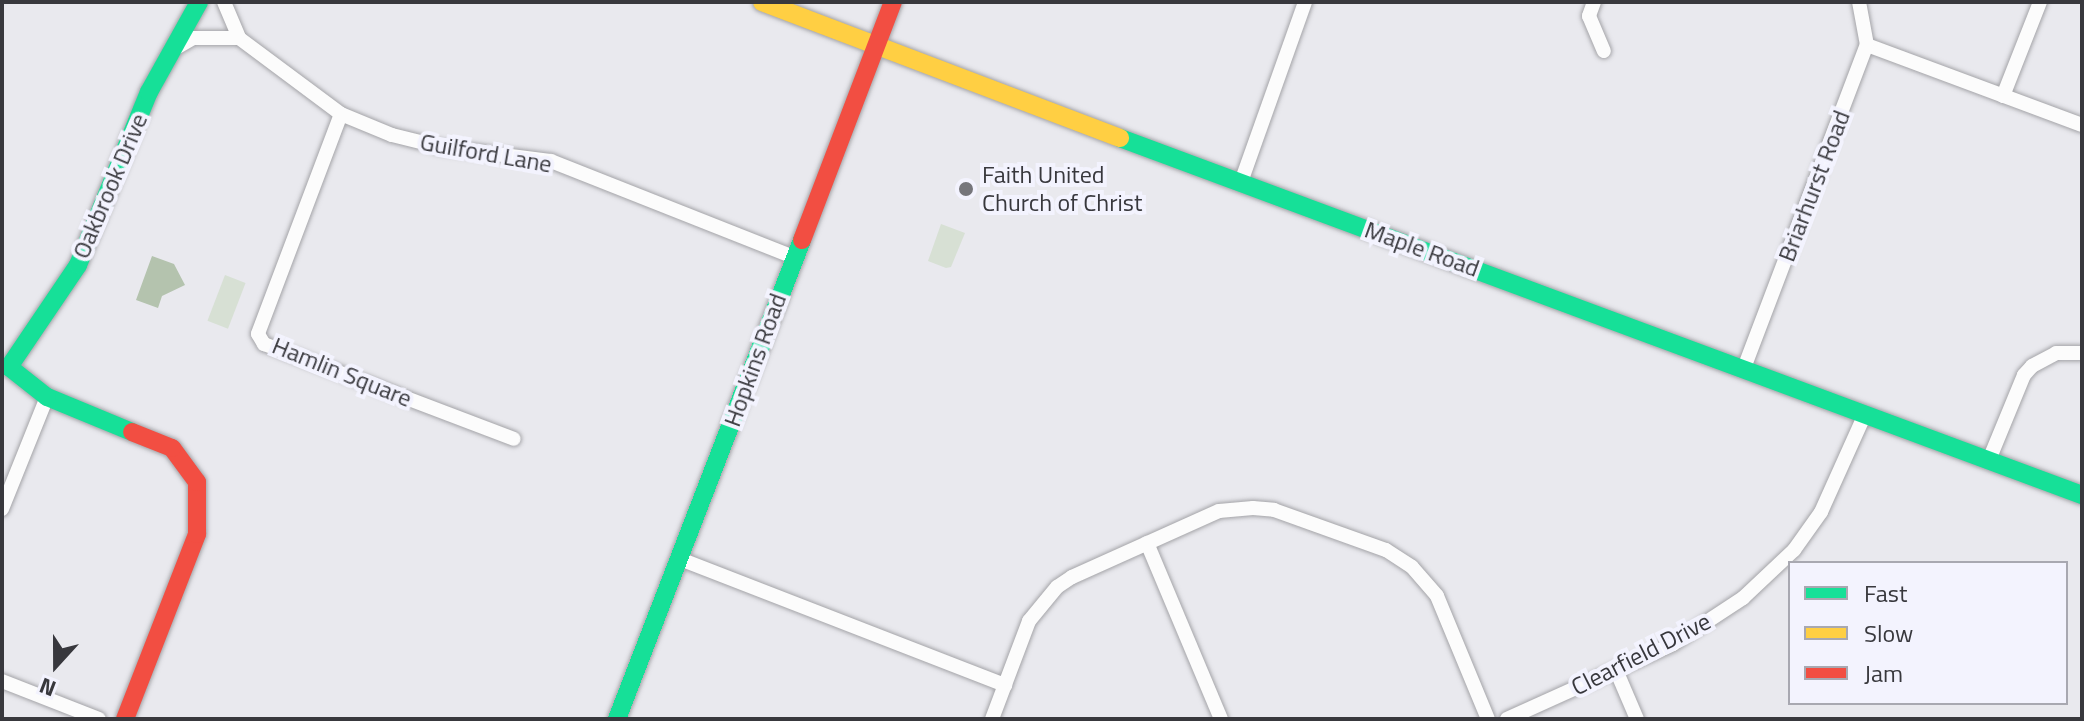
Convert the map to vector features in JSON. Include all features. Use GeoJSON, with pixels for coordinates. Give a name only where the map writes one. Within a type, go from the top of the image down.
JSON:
{"type":"FeatureCollection","features":[{"type":"Feature","properties":{"kind":"street","name":"Oakbrook Drive"},"geometry":{"type":"LineString","coordinates":[[125,719],[197,534],[197,482],[172,448],[47,397],[6,365],[78,265],[149,92],[199,2]]}},
{"type":"Feature","properties":{"kind":"street"},"geometry":{"type":"LineString","coordinates":[[176,48],[193,38],[239,38],[224,2]]}},
{"type":"Feature","properties":{"kind":"street","name":"Maple Road"},"geometry":{"type":"LineString","coordinates":[[762,2],[875,47],[2082,495]]}},
{"type":"Feature","properties":{"kind":"street","name":"Hopkins Road"},"geometry":{"type":"LineString","coordinates":[[617,719],[893,2]]}},
{"type":"Feature","properties":{"kind":"street"},"geometry":{"type":"LineString","coordinates":[[1241,182],[1305,2]]}},
{"type":"Feature","properties":{"kind":"street"},"geometry":{"type":"LineString","coordinates":[[1594,2],[1589,16],[1604,51]]}},
{"type":"Feature","properties":{"kind":"street"},"geometry":{"type":"LineString","coordinates":[[1859,2],[1867,45],[2082,125]]}},
{"type":"Feature","properties":{"kind":"street"},"geometry":{"type":"LineString","coordinates":[[2003,96],[2040,2]]}},
{"type":"Feature","properties":{"kind":"street","name":"Guilford Lane"},"geometry":{"type":"LineString","coordinates":[[239,38],[341,114],[392,135],[441,147],[551,161],[793,257]]}},
{"type":"Feature","properties":{"kind":"street","name":"Briarhurst Road"},"geometry":{"type":"LineString","coordinates":[[1744,368],[1867,45]]}},
{"type":"Feature","properties":{"kind":"street","name":"Hamlin Square"},"geometry":{"type":"LineString","coordinates":[[341,114],[258,334],[264,344],[514,439]]}},
{"type":"Feature","properties":{"kind":"street"},"geometry":{"type":"LineString","coordinates":[[1989,460],[2024,375],[2032,366],[2056,353],[2082,353]]}},
{"type":"Feature","properties":{"kind":"street"},"geometry":{"type":"LineString","coordinates":[[2,509],[7,482],[47,397]]}},
{"type":"Feature","properties":{"kind":"street","name":"Clearfield Drive"},"geometry":{"type":"LineString","coordinates":[[1507,719],[1616,670],[1709,623],[1774,571],[1821,512],[1865,414]]}},
{"type":"Feature","properties":{"kind":"street"},"geometry":{"type":"LineString","coordinates":[[992,719],[1029,621],[1044,600],[1072,577],[1219,511],[1253,508],[1274,510],[1386,550],[1412,567],[1437,596],[1488,719]]}},
{"type":"Feature","properties":{"kind":"street"},"geometry":{"type":"LineString","coordinates":[[1147,543],[1221,719]]}},
{"type":"Feature","properties":{"kind":"street"},"geometry":{"type":"LineString","coordinates":[[680,559],[1005,685]]}},
{"type":"Feature","properties":{"kind":"street"},"geometry":{"type":"LineString","coordinates":[[1616,670],[1637,719]]}},
{"type":"Feature","properties":{"kind":"street"},"geometry":{"type":"LineString","coordinates":[[2,681],[99,719]]}},
{"type":"Feature","properties":{"kind":"shaded area"},"geometry":{"type":"Polygon","coordinates":[[[941,224],[965,233],[951,267],[946,268],[928,261],[941,224]]]}},
{"type":"Feature","properties":{"kind":"shaded area"},"geometry":{"type":"Polygon","coordinates":[[[152,256],[174,264],[185,285],[162,296],[158,308],[136,300],[152,256]]]}},
{"type":"Feature","properties":{"kind":"shaded area"},"geometry":{"type":"Polygon","coordinates":[[[225,275],[246,283],[228,329],[207,321],[225,275]]]}},
{"type":"Feature","properties":{"kind":"traffic: fast"},"geometry":{"type":"LineString","coordinates":[[132,432],[47,397],[9,367],[78,265],[149,92],[199,2]]}},
{"type":"Feature","properties":{"kind":"traffic: fast"},"geometry":{"type":"LineString","coordinates":[[1120,138],[2082,495]]}},
{"type":"Feature","properties":{"kind":"traffic: fast"},"geometry":{"type":"LineString","coordinates":[[617,719],[802,240]]}},
{"type":"Feature","properties":{"kind":"traffic: slow"},"geometry":{"type":"LineString","coordinates":[[762,2],[1120,138]]}},
{"type":"Feature","properties":{"kind":"traffic: jam"},"geometry":{"type":"LineString","coordinates":[[802,240],[893,2]]}},
{"type":"Feature","properties":{"kind":"traffic: jam"},"geometry":{"type":"LineString","coordinates":[[125,719],[197,534],[197,482],[172,448],[132,432]]}},
{"type":"Feature","properties":{"kind":"place","name":"Faith United Church of Christ"},"geometry":{"type":"Point","coordinates":[966,189]}}]}
